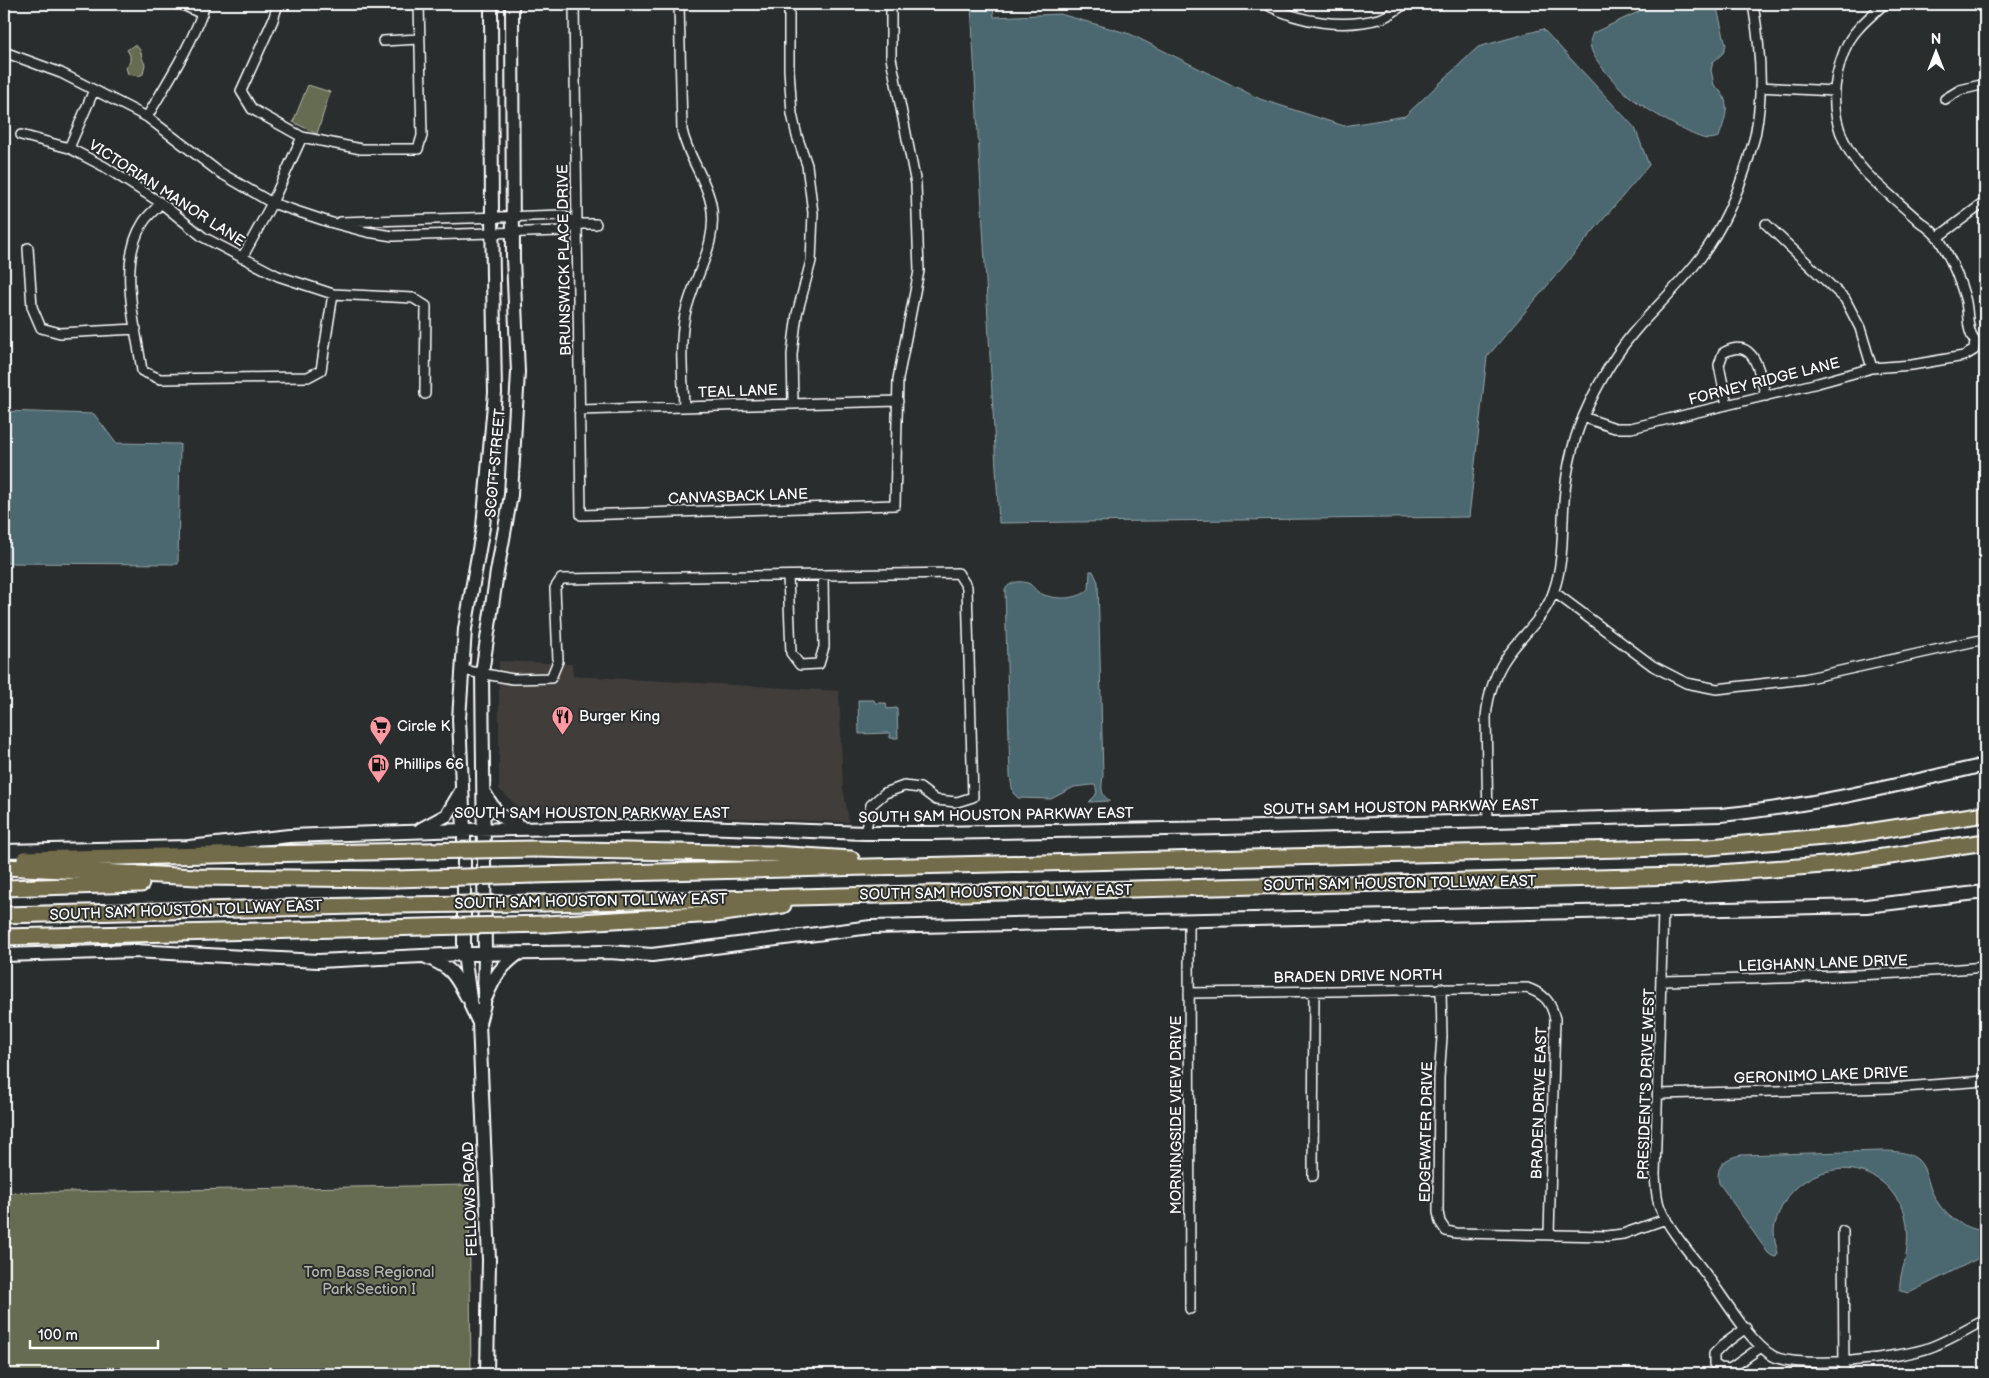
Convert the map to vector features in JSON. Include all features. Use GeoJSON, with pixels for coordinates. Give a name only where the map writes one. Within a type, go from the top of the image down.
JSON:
{"type":"FeatureCollection","features":[{"type":"Feature","properties":{"kind":"highway","name":"SOUTH SAM HOUSTON TOLLWAY EAST"},"geometry":{"type":"LineString","coordinates":[[4,888],[1709,847],[1848,835],[1985,814]]}},
{"type":"Feature","properties":{"kind":"highway","name":"SOUTH SAM HOUSTON TOLLWAY EAST"},"geometry":{"type":"LineString","coordinates":[[4,915],[1681,876],[1836,864],[1985,842]]}},
{"type":"Feature","properties":{"kind":"highway"},"geometry":{"type":"LineString","coordinates":[[4,860],[536,849],[773,854],[960,866]]}},
{"type":"Feature","properties":{"kind":"highway"},"geometry":{"type":"LineString","coordinates":[[4,867],[170,876],[395,879]]}},
{"type":"Feature","properties":{"kind":"highway"},"geometry":{"type":"LineString","coordinates":[[4,937],[546,924],[716,914],[860,895]]}},
{"type":"Feature","properties":{"kind":"highway"},"geometry":{"type":"LineString","coordinates":[[4,930],[154,924],[189,910]]}},
{"type":"Feature","properties":{"kind":"main road","name":"SCOTT STREET"},"geometry":{"type":"LineString","coordinates":[[464,954],[464,830],[459,719],[465,629],[483,527],[495,393],[491,4]]}},
{"type":"Feature","properties":{"kind":"main road","name":"SCOTT STREET"},"geometry":{"type":"LineString","coordinates":[[485,954],[482,673],[511,495],[518,372],[513,232],[512,4]]}},
{"type":"Feature","properties":{"kind":"main road"},"geometry":{"type":"LineString","coordinates":[[483,527],[504,530]]}},
{"type":"Feature","properties":{"kind":"main road","name":"SOUTH SAM HOUSTON PARKWAY EAST"},"geometry":{"type":"LineString","coordinates":[[4,851],[189,847],[288,836],[524,828],[674,826],[865,833],[1214,828],[1721,815],[1771,810],[1869,792],[1985,765]]}},
{"type":"Feature","properties":{"kind":"main road"},"geometry":{"type":"LineString","coordinates":[[417,831],[447,814],[462,791]]}},
{"type":"Feature","properties":{"kind":"main road"},"geometry":{"type":"LineString","coordinates":[[483,791],[490,804],[504,819],[524,828]]}},
{"type":"Feature","properties":{"kind":"main road"},"geometry":{"type":"LineString","coordinates":[[4,955],[134,952],[318,962],[464,954],[609,952],[652,954],[872,927],[1663,912],[1866,906],[1985,892]]}},
{"type":"Feature","properties":{"kind":"main road"},"geometry":{"type":"LineString","coordinates":[[424,956],[445,965],[455,975],[477,1005],[504,964],[519,953]]}},
{"type":"Feature","properties":{"kind":"main road","name":"FELLOWS ROAD"},"geometry":{"type":"LineString","coordinates":[[464,954],[480,1023],[489,1260],[487,1374]]}},
{"type":"Feature","properties":{"kind":"main road","name":"FELLOWS ROAD"},"geometry":{"type":"LineString","coordinates":[[477,1005],[485,954]]}},
{"type":"Feature","properties":{"kind":"street"},"geometry":{"type":"LineString","coordinates":[[181,4],[202,14]]}},
{"type":"Feature","properties":{"kind":"street"},"geometry":{"type":"LineString","coordinates":[[147,117],[177,64],[202,14],[205,4]]}},
{"type":"Feature","properties":{"kind":"street"},"geometry":{"type":"LineString","coordinates":[[278,4],[273,20],[241,91],[252,109],[302,137],[361,149],[418,150],[422,136],[419,4]]}},
{"type":"Feature","properties":{"kind":"street","name":"BRUNSWICK PLACE DRIVE"},"geometry":{"type":"LineString","coordinates":[[574,4],[581,515]]}},
{"type":"Feature","properties":{"kind":"street"},"geometry":{"type":"LineString","coordinates":[[678,4],[682,130],[685,143],[705,186],[711,204],[712,224],[708,251],[689,300],[685,316],[683,355],[684,406]]}},
{"type":"Feature","properties":{"kind":"street"},"geometry":{"type":"LineString","coordinates":[[789,4],[789,70],[792,114],[807,165],[813,213],[811,261],[797,314],[792,355],[793,403]]}},
{"type":"Feature","properties":{"kind":"street"},"geometry":{"type":"LineString","coordinates":[[891,4],[891,58],[916,184],[919,271],[898,379],[898,402]]}},
{"type":"Feature","properties":{"kind":"street"},"geometry":{"type":"LineString","coordinates":[[1266,4],[1277,10],[1308,20],[1346,24],[1384,18],[1405,4]]}},
{"type":"Feature","properties":{"kind":"street"},"geometry":{"type":"LineString","coordinates":[[1488,821],[1487,702],[1500,668],[1538,619],[1554,592],[1562,556],[1565,491],[1574,442],[1583,417],[1593,394],[1616,355],[1639,326],[1701,257],[1722,225],[1739,189],[1756,130],[1760,87],[1759,40],[1753,4]]}},
{"type":"Feature","properties":{"kind":"street"},"geometry":{"type":"LineString","coordinates":[[1884,4],[1862,24],[1845,48],[1834,91],[1836,121],[1848,151],[1868,175],[1938,237],[1985,202]]}},
{"type":"Feature","properties":{"kind":"street"},"geometry":{"type":"LineString","coordinates":[[383,41],[419,39]]}},
{"type":"Feature","properties":{"kind":"street"},"geometry":{"type":"LineString","coordinates":[[4,52],[61,73],[147,117],[219,172],[272,203],[328,222],[367,232],[393,236],[562,231],[578,224],[596,224]]}},
{"type":"Feature","properties":{"kind":"street"},"geometry":{"type":"LineString","coordinates":[[1945,99],[1960,90],[1985,84]]}},
{"type":"Feature","properties":{"kind":"street"},"geometry":{"type":"LineString","coordinates":[[1760,87],[1834,91]]}},
{"type":"Feature","properties":{"kind":"street"},"geometry":{"type":"LineString","coordinates":[[69,148],[94,90]]}},
{"type":"Feature","properties":{"kind":"street","name":"VICTORIAN MANOR LANE"},"geometry":{"type":"LineString","coordinates":[[21,135],[69,148],[105,167],[161,203],[204,237],[278,276],[333,294],[413,298],[426,306],[425,394]]}},
{"type":"Feature","properties":{"kind":"street"},"geometry":{"type":"LineString","coordinates":[[242,258],[272,203],[302,137]]}},
{"type":"Feature","properties":{"kind":"street"},"geometry":{"type":"LineString","coordinates":[[161,203],[143,224],[130,255],[130,289],[142,371],[160,379],[308,377],[321,370],[333,294]]}},
{"type":"Feature","properties":{"kind":"street"},"geometry":{"type":"LineString","coordinates":[[328,222],[562,215],[578,224]]}},
{"type":"Feature","properties":{"kind":"street"},"geometry":{"type":"LineString","coordinates":[[1766,224],[1845,299],[1860,328],[1872,368]]}},
{"type":"Feature","properties":{"kind":"street","name":"FORNEY RIDGE LANE"},"geometry":{"type":"LineString","coordinates":[[1583,417],[1615,428],[1632,428],[1872,368],[1912,365],[1971,353],[1975,342],[1971,337],[1965,296],[1954,267],[1938,237]]}},
{"type":"Feature","properties":{"kind":"street"},"geometry":{"type":"LineString","coordinates":[[28,248],[32,307],[41,328],[60,333],[136,329]]}},
{"type":"Feature","properties":{"kind":"street"},"geometry":{"type":"LineString","coordinates":[[1727,405],[1719,365],[1723,353],[1729,350],[1744,350],[1755,358],[1766,396]]}},
{"type":"Feature","properties":{"kind":"street","name":"TEAL LANE"},"geometry":{"type":"LineString","coordinates":[[579,410],[793,403],[898,402]]}},
{"type":"Feature","properties":{"kind":"street","name":"CANVASBACK LANE"},"geometry":{"type":"LineString","coordinates":[[581,515],[895,505],[898,402]]}},
{"type":"Feature","properties":{"kind":"street"},"geometry":{"type":"LineString","coordinates":[[462,670],[513,679],[551,678],[558,661],[555,588],[562,579],[958,573],[968,587],[973,797],[957,802],[936,800],[920,788],[904,786],[885,792],[871,804],[865,833]]}},
{"type":"Feature","properties":{"kind":"street"},"geometry":{"type":"LineString","coordinates":[[788,576],[791,653],[800,665],[819,664],[824,647],[823,575]]}},
{"type":"Feature","properties":{"kind":"street"},"geometry":{"type":"LineString","coordinates":[[1554,592],[1661,671],[1686,683],[1717,689],[1804,679],[1985,639]]}},
{"type":"Feature","properties":{"kind":"street","name":"PRESIDENT'S DRIVE WEST"},"geometry":{"type":"LineString","coordinates":[[1663,912],[1657,1197],[1666,1219],[1746,1328],[1761,1347],[1774,1357],[1789,1360],[1844,1362],[1885,1358],[1930,1348],[1985,1320]]}},
{"type":"Feature","properties":{"kind":"street","name":"MORNINGSIDE VIEW DRIVE"},"geometry":{"type":"LineString","coordinates":[[1189,921],[1190,1309]]}},
{"type":"Feature","properties":{"kind":"street","name":"LEIGHANN LANE DRIVE"},"geometry":{"type":"LineString","coordinates":[[1662,981],[1811,978],[1985,967]]}},
{"type":"Feature","properties":{"kind":"street","name":"EDGEWATER DRIVE"},"geometry":{"type":"LineString","coordinates":[[1441,988],[1442,1037],[1439,1078],[1438,1212],[1440,1222],[1446,1231],[1456,1233],[1607,1236],[1623,1234],[1666,1219]]}},
{"type":"Feature","properties":{"kind":"street","name":"BRADEN DRIVE NORTH"},"geometry":{"type":"LineString","coordinates":[[1189,993],[1527,988]]}},
{"type":"Feature","properties":{"kind":"street","name":"BRADEN DRIVE EAST"},"geometry":{"type":"LineString","coordinates":[[1527,988],[1546,997],[1556,1018],[1549,1234]]}},
{"type":"Feature","properties":{"kind":"street"},"geometry":{"type":"LineString","coordinates":[[1313,1176],[1314,991]]}},
{"type":"Feature","properties":{"kind":"street","name":"GERONIMO LAKE DRIVE"},"geometry":{"type":"LineString","coordinates":[[1658,1094],[1985,1084]]}},
{"type":"Feature","properties":{"kind":"street"},"geometry":{"type":"LineString","coordinates":[[1843,1231],[1844,1374]]}},
{"type":"Feature","properties":{"kind":"street"},"geometry":{"type":"LineString","coordinates":[[1746,1328],[1714,1354],[1714,1364],[1720,1368],[1730,1369],[1761,1347]]}},
{"type":"Feature","properties":{"kind":"shaded area"},"geometry":{"type":"Polygon","coordinates":[[[499,661],[572,664],[573,676],[839,691],[843,788],[849,822],[522,811],[499,789],[499,661]]]}},
{"type":"Feature","properties":{"kind":"green space"},"geometry":{"type":"Polygon","coordinates":[[[134,45],[140,50],[145,64],[143,74],[139,76],[128,74],[126,68],[130,62],[130,55],[127,50],[134,45]]]}},
{"type":"Feature","properties":{"kind":"green space"},"geometry":{"type":"Polygon","coordinates":[[[308,85],[330,92],[317,134],[293,122],[308,85]]]}},
{"type":"Feature","properties":{"kind":"green space","name":"Tom Bass Regional Park Section I"},"geometry":{"type":"Polygon","coordinates":[[[469,1185],[471,1374],[4,1374],[4,1193],[469,1185]]]}},
{"type":"Feature","properties":{"kind":"water"},"geometry":{"type":"Polygon","coordinates":[[[971,4],[993,4],[994,17],[1060,14],[1130,34],[1260,99],[1344,126],[1405,116],[1478,47],[1543,29],[1635,128],[1649,165],[1487,357],[1469,517],[999,523],[971,4]]]}},
{"type":"Feature","properties":{"kind":"water"},"geometry":{"type":"Polygon","coordinates":[[[1655,4],[1716,4],[1726,45],[1723,53],[1713,62],[1711,70],[1714,85],[1724,97],[1726,103],[1726,116],[1719,137],[1707,139],[1690,133],[1645,107],[1619,87],[1607,74],[1593,53],[1590,40],[1593,33],[1655,4]]]}},
{"type":"Feature","properties":{"kind":"water"},"geometry":{"type":"Polygon","coordinates":[[[4,411],[94,414],[116,443],[180,444],[178,564],[4,563],[4,411]]]}},
{"type":"Feature","properties":{"kind":"water"},"geometry":{"type":"Polygon","coordinates":[[[1090,571],[1093,571],[1098,582],[1102,790],[1104,796],[1110,801],[1089,802],[1097,792],[1095,785],[1074,787],[1051,799],[1018,798],[1013,793],[1010,776],[1005,589],[1013,583],[1024,582],[1047,596],[1073,597],[1085,593],[1089,589],[1090,571]]]}},
{"type":"Feature","properties":{"kind":"water"},"geometry":{"type":"Polygon","coordinates":[[[858,700],[874,700],[875,703],[886,703],[887,709],[897,708],[898,738],[890,738],[890,733],[859,734],[858,700]]]}},
{"type":"Feature","properties":{"kind":"water"},"geometry":{"type":"Polygon","coordinates":[[[1883,1151],[1905,1153],[1920,1162],[1934,1196],[1945,1211],[1951,1217],[1967,1226],[1985,1231],[1985,1255],[1909,1293],[1900,1291],[1900,1279],[1907,1248],[1907,1223],[1901,1205],[1881,1181],[1865,1173],[1848,1169],[1830,1171],[1814,1176],[1799,1186],[1786,1199],[1775,1224],[1774,1236],[1778,1253],[1776,1257],[1768,1253],[1719,1183],[1718,1172],[1722,1164],[1730,1158],[1741,1155],[1883,1151]]]}},
{"type":"Feature","properties":{"kind":"place","name":"Burger King"},"geometry":{"type":"Point","coordinates":[563,735]}},
{"type":"Feature","properties":{"kind":"place","name":"Circle K"},"geometry":{"type":"Point","coordinates":[381,745]}},
{"type":"Feature","properties":{"kind":"place","name":"Phillips 66"},"geometry":{"type":"Point","coordinates":[378,783]}}]}
